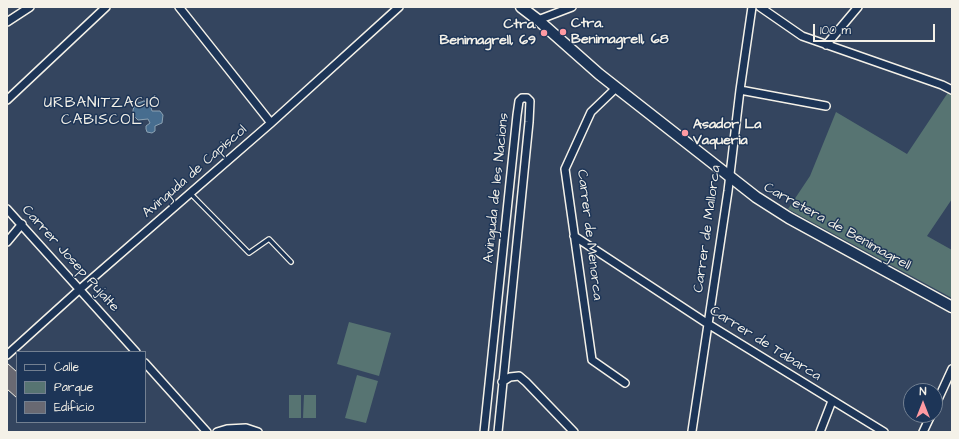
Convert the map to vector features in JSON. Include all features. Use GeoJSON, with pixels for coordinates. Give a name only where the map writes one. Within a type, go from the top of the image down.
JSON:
{"type":"FeatureCollection","features":[{"type":"Feature","properties":{"kind":"street"},"geometry":{"type":"LineString","coordinates":[[7,22],[30,7]]}},
{"type":"Feature","properties":{"kind":"street"},"geometry":{"type":"LineString","coordinates":[[7,100],[106,7]]}},
{"type":"Feature","properties":{"kind":"street"},"geometry":{"type":"LineString","coordinates":[[179,7],[271,123]]}},
{"type":"Feature","properties":{"kind":"street","name":"Avinguda de Capiscol"},"geometry":{"type":"LineString","coordinates":[[7,355],[80,289],[271,123],[399,7]]}},
{"type":"Feature","properties":{"kind":"street","name":"Carretera de Benimagrell"},"geometry":{"type":"LineString","coordinates":[[521,7],[616,88],[756,197],[789,218],[952,307]]}},
{"type":"Feature","properties":{"kind":"street"},"geometry":{"type":"LineString","coordinates":[[538,20],[572,7]]}},
{"type":"Feature","properties":{"kind":"street","name":"Carrer de Mallorca"},"geometry":{"type":"LineString","coordinates":[[692,431],[752,7]]}},
{"type":"Feature","properties":{"kind":"street"},"geometry":{"type":"LineString","coordinates":[[760,7],[802,36],[942,85],[952,90]]}},
{"type":"Feature","properties":{"kind":"street"},"geometry":{"type":"LineString","coordinates":[[826,45],[858,7]]}},
{"type":"Feature","properties":{"kind":"street","name":"Carrer de Menorca"},"geometry":{"type":"LineString","coordinates":[[616,88],[591,112],[565,169],[592,360],[625,383]]}},
{"type":"Feature","properties":{"kind":"street"},"geometry":{"type":"LineString","coordinates":[[740,90],[826,106]]}},
{"type":"Feature","properties":{"kind":"street","name":"Avinguda de les Nacions"},"geometry":{"type":"LineString","coordinates":[[484,432],[517,115],[519,101],[522,98],[527,98],[530,101],[529,122],[498,432]]}},
{"type":"Feature","properties":{"kind":"street","name":"Carrer Josep Pujalte"},"geometry":{"type":"LineString","coordinates":[[7,209],[135,351]]}},
{"type":"Feature","properties":{"kind":"street"},"geometry":{"type":"LineString","coordinates":[[7,242],[22,224]]}},
{"type":"Feature","properties":{"kind":"street","name":"Carrer de Tabarca"},"geometry":{"type":"LineString","coordinates":[[574,236],[708,324],[884,432]]}},
{"type":"Feature","properties":{"kind":"street"},"geometry":{"type":"LineString","coordinates":[[146,364],[207,432]]}},
{"type":"Feature","properties":{"kind":"street"},"geometry":{"type":"LineString","coordinates":[[943,389],[952,369]]}},
{"type":"Feature","properties":{"kind":"street"},"geometry":{"type":"LineString","coordinates":[[502,382],[510,377],[519,376],[574,432]]}},
{"type":"Feature","properties":{"kind":"street"},"geometry":{"type":"LineString","coordinates":[[820,432],[832,401]]}},
{"type":"Feature","properties":{"kind":"street"},"geometry":{"type":"LineString","coordinates":[[217,432],[227,429],[246,428],[258,432]]}},
{"type":"Feature","properties":{"kind":"lane"},"geometry":{"type":"LineString","coordinates":[[190,193],[249,253],[269,239],[291,262]]}},
{"type":"Feature","properties":{"kind":"green space"},"geometry":{"type":"Polygon","coordinates":[[[949,91],[952,93],[952,199],[927,236],[952,250],[952,298],[788,209],[810,176],[836,112],[907,154],[949,91]]]}},
{"type":"Feature","properties":{"kind":"green space"},"geometry":{"type":"Polygon","coordinates":[[[349,322],[391,333],[379,376],[337,364],[349,322]]]}},
{"type":"Feature","properties":{"kind":"green space"},"geometry":{"type":"Polygon","coordinates":[[[357,375],[378,381],[366,423],[345,418],[357,375]]]}},
{"type":"Feature","properties":{"kind":"green space"},"geometry":{"type":"Polygon","coordinates":[[[289,395],[301,395],[301,418],[289,418],[289,395]]]}},
{"type":"Feature","properties":{"kind":"green space"},"geometry":{"type":"Polygon","coordinates":[[[304,395],[316,395],[316,418],[303,418],[304,395]]]}},
{"type":"Feature","properties":{"kind":"water"},"geometry":{"type":"Polygon","coordinates":[[[144,101],[150,104],[152,111],[160,111],[163,115],[162,123],[155,126],[155,131],[152,133],[147,132],[146,129],[146,126],[150,123],[148,119],[138,120],[133,113],[135,104],[144,101]]]}},
{"type":"Feature","properties":{"kind":"building"},"geometry":{"type":"Polygon","coordinates":[[[7,363],[16,371],[16,397],[7,389],[7,363]]]}},
{"type":"Feature","properties":{"kind":"place","name":"Ctra. Benimagrell, 68"},"geometry":{"type":"Point","coordinates":[563,32]}},
{"type":"Feature","properties":{"kind":"place","name":"Ctra. Benimagrell, 69"},"geometry":{"type":"Point","coordinates":[544,33]}},
{"type":"Feature","properties":{"kind":"place","name":"Asador La Vaqueria"},"geometry":{"type":"Point","coordinates":[685,133]}},
{"type":"Feature","properties":{"kind":"district","name":"URBANITZACIÓ CABISCOL"},"geometry":{"type":"Point","coordinates":[102,112]}}]}
